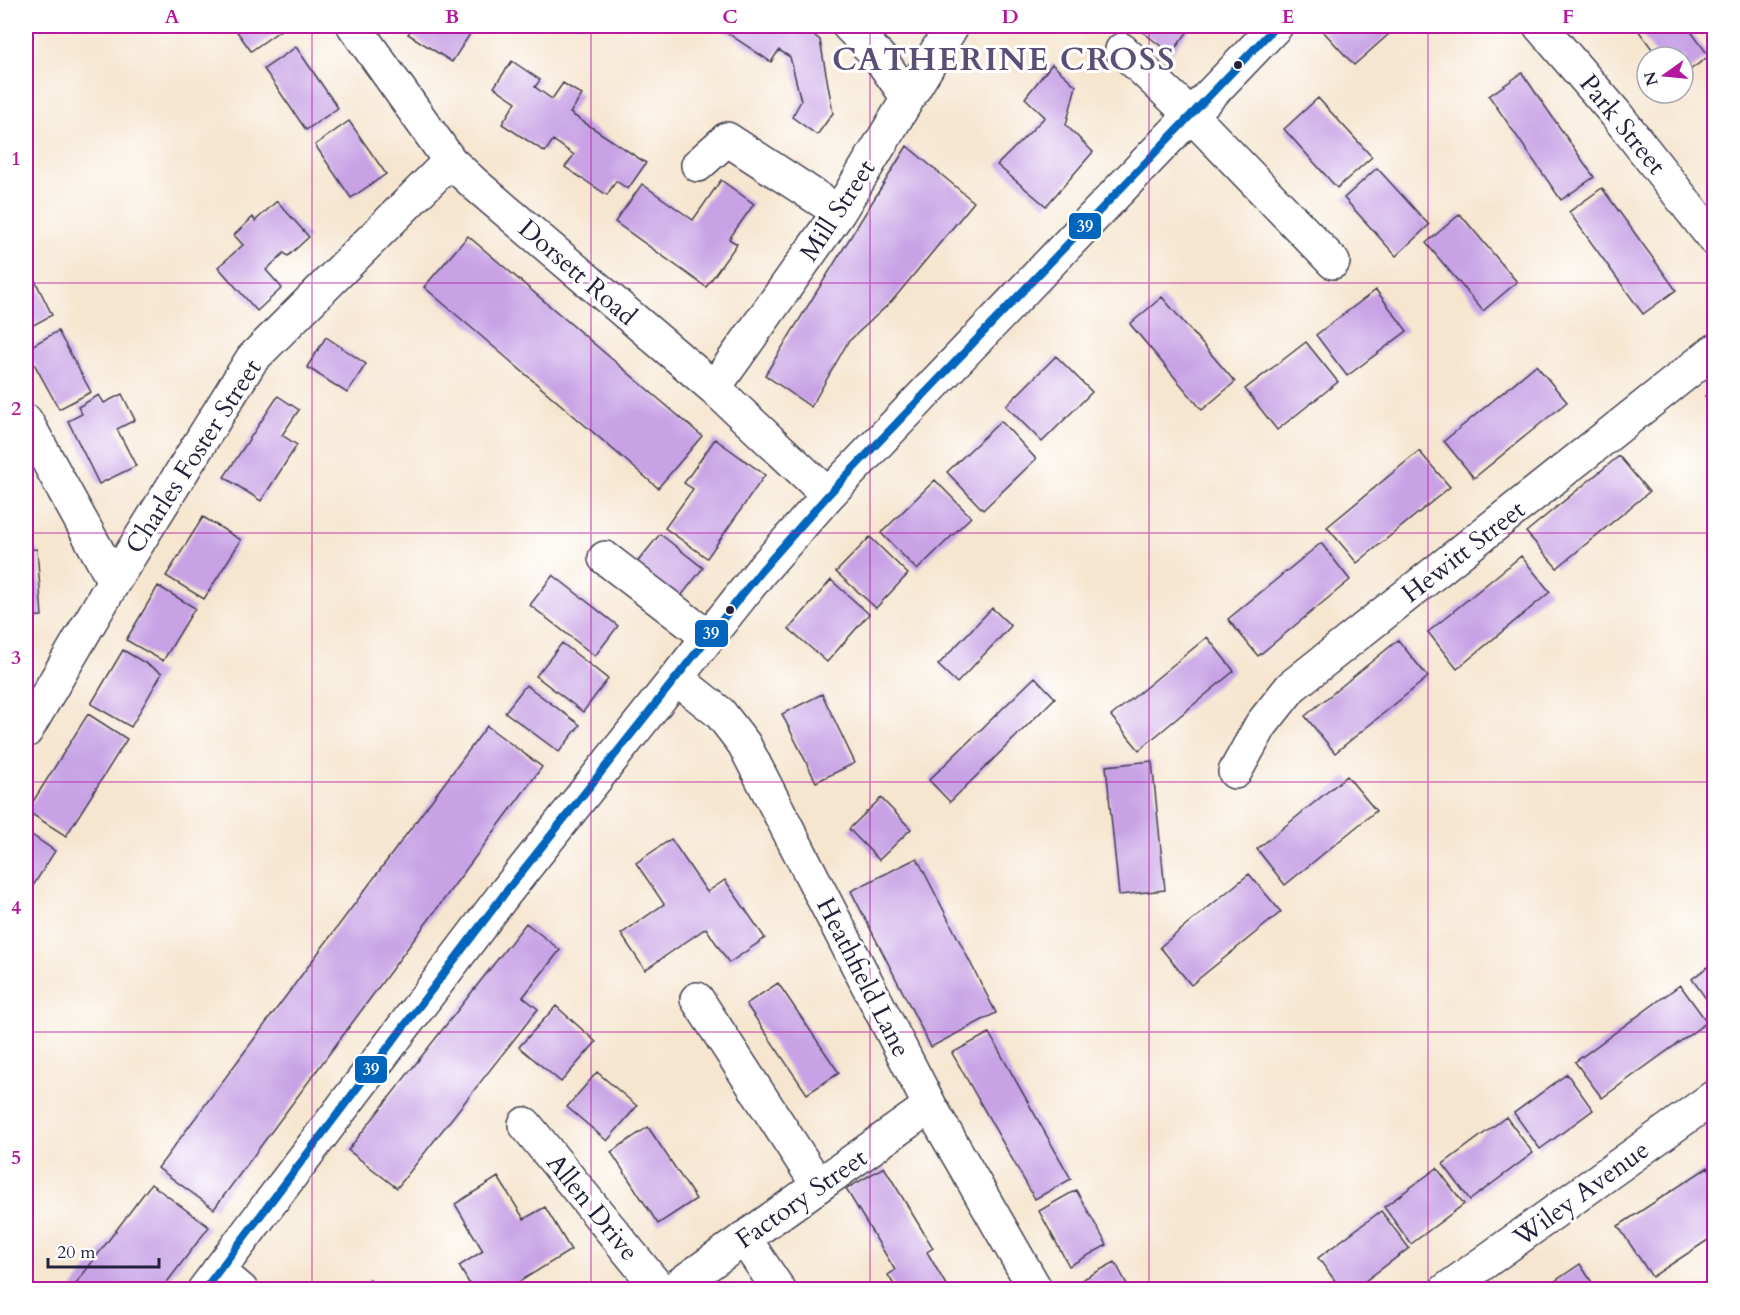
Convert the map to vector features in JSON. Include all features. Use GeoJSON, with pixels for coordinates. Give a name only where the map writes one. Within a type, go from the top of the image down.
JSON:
{"type":"FeatureCollection","features":[{"type":"Feature","properties":{"kind":"street","name":"Dorsett Road"},"geometry":{"type":"LineString","coordinates":[[354,26],[450,161],[714,388],[828,495]]}},
{"type":"Feature","properties":{"kind":"street"},"geometry":{"type":"LineString","coordinates":[[849,26],[879,57],[908,98]]}},
{"type":"Feature","properties":{"kind":"street","name":"Mill Street"},"geometry":{"type":"LineString","coordinates":[[714,388],[838,212],[952,26]]}},
{"type":"Feature","properties":{"kind":"street"},"geometry":{"type":"LineString","coordinates":[[221,1283],[506,893],[761,571],[828,495],[1276,26]]}},
{"type":"Feature","properties":{"kind":"street","name":"Park Street"},"geometry":{"type":"LineString","coordinates":[[1540,26],[1711,227]]}},
{"type":"Feature","properties":{"kind":"street"},"geometry":{"type":"LineString","coordinates":[[1122,50],[1191,115],[1333,262]]}},
{"type":"Feature","properties":{"kind":"street"},"geometry":{"type":"LineString","coordinates":[[698,165],[727,139],[838,212]]}},
{"type":"Feature","properties":{"kind":"street","name":"Charles Foster Street"},"geometry":{"type":"LineString","coordinates":[[26,731],[114,581],[252,359],[450,161]]}},
{"type":"Feature","properties":{"kind":"street","name":"Hewitt Street"},"geometry":{"type":"LineString","coordinates":[[1235,772],[1261,726],[1291,687],[1714,351]]}},
{"type":"Feature","properties":{"kind":"street"},"geometry":{"type":"LineString","coordinates":[[26,421],[114,581]]}},
{"type":"Feature","properties":{"kind":"street"},"geometry":{"type":"LineString","coordinates":[[605,558],[708,637]]}},
{"type":"Feature","properties":{"kind":"street","name":"Heathfield Lane"},"geometry":{"type":"LineString","coordinates":[[676,678],[720,713],[744,744],[930,1106],[1036,1290]]}},
{"type":"Feature","properties":{"kind":"street"},"geometry":{"type":"LineString","coordinates":[[697,999],[818,1185]]}},
{"type":"Feature","properties":{"kind":"street","name":"Wiley Avenue"},"geometry":{"type":"LineString","coordinates":[[1446,1290],[1713,1102]]}},
{"type":"Feature","properties":{"kind":"street","name":"Factory Street"},"geometry":{"type":"LineString","coordinates":[[672,1290],[930,1106]]}},
{"type":"Feature","properties":{"kind":"street","name":"Allen Drive"},"geometry":{"type":"LineString","coordinates":[[525,1124],[660,1290]]}},
{"type":"Feature","properties":{"kind":"street"},"geometry":{"type":"LineString","coordinates":[[744,1238],[779,1290]]}},
{"type":"Feature","properties":{"kind":"building"},"geometry":{"type":"Polygon","coordinates":[[[233,26],[280,26],[282,29],[251,51],[233,26]]]}},
{"type":"Feature","properties":{"kind":"building"},"geometry":{"type":"Polygon","coordinates":[[[414,26],[475,26],[452,62],[408,34],[414,26]]]}},
{"type":"Feature","properties":{"kind":"building"},"geometry":{"type":"Polygon","coordinates":[[[717,26],[802,26],[820,40],[833,113],[817,135],[792,117],[801,101],[790,57],[779,50],[771,62],[717,26]]]}},
{"type":"Feature","properties":{"kind":"building"},"geometry":{"type":"Polygon","coordinates":[[[1135,26],[1192,26],[1171,54],[1135,26]]]}},
{"type":"Feature","properties":{"kind":"building"},"geometry":{"type":"Polygon","coordinates":[[[1327,26],[1398,26],[1354,65],[1322,30],[1327,26]]]}},
{"type":"Feature","properties":{"kind":"building"},"geometry":{"type":"Polygon","coordinates":[[[1635,26],[1687,26],[1709,56],[1695,66],[1695,45],[1649,45],[1635,26]]]}},
{"type":"Feature","properties":{"kind":"building"},"geometry":{"type":"Polygon","coordinates":[[[296,47],[338,108],[306,130],[264,69],[296,47]]]}},
{"type":"Feature","properties":{"kind":"building"},"geometry":{"type":"Polygon","coordinates":[[[512,61],[540,80],[535,87],[552,99],[563,83],[582,95],[570,113],[646,163],[628,189],[616,181],[607,195],[565,167],[574,155],[553,140],[545,152],[502,124],[516,102],[494,87],[512,61]]]}},
{"type":"Feature","properties":{"kind":"building"},"geometry":{"type":"Polygon","coordinates":[[[1052,64],[1076,86],[1066,125],[1093,152],[1046,206],[997,165],[1045,117],[1025,98],[1052,64]]]}},
{"type":"Feature","properties":{"kind":"building"},"geometry":{"type":"Polygon","coordinates":[[[1522,73],[1594,177],[1561,200],[1489,96],[1522,73]]]}},
{"type":"Feature","properties":{"kind":"building"},"geometry":{"type":"Polygon","coordinates":[[[1318,98],[1372,157],[1337,188],[1284,129],[1318,98]]]}},
{"type":"Feature","properties":{"kind":"building"},"geometry":{"type":"Polygon","coordinates":[[[349,121],[386,174],[351,198],[315,145],[349,121]]]}},
{"type":"Feature","properties":{"kind":"building"},"geometry":{"type":"Polygon","coordinates":[[[907,146],[974,202],[892,301],[848,342],[811,407],[765,375],[907,146]]]}},
{"type":"Feature","properties":{"kind":"building"},"geometry":{"type":"Polygon","coordinates":[[[1377,168],[1429,225],[1396,256],[1344,198],[1377,168]]]}},
{"type":"Feature","properties":{"kind":"building"},"geometry":{"type":"Polygon","coordinates":[[[721,180],[754,204],[729,239],[737,244],[706,287],[615,222],[642,184],[693,220],[721,180]]]}},
{"type":"Feature","properties":{"kind":"building"},"geometry":{"type":"Polygon","coordinates":[[[1602,188],[1676,290],[1643,314],[1569,212],[1602,188]]]}},
{"type":"Feature","properties":{"kind":"building"},"geometry":{"type":"Polygon","coordinates":[[[277,201],[309,237],[288,256],[284,253],[266,270],[282,288],[257,311],[218,267],[243,245],[234,235],[253,217],[255,221],[277,201]]]}},
{"type":"Feature","properties":{"kind":"building"},"geometry":{"type":"Polygon","coordinates":[[[1460,214],[1517,282],[1483,311],[1426,243],[1460,214]]]}},
{"type":"Feature","properties":{"kind":"building"},"geometry":{"type":"Polygon","coordinates":[[[468,236],[702,436],[658,488],[424,287],[468,236]]]}},
{"type":"Feature","properties":{"kind":"building"},"geometry":{"type":"Polygon","coordinates":[[[26,262],[52,315],[26,329],[26,262]]]}},
{"type":"Feature","properties":{"kind":"building"},"geometry":{"type":"Polygon","coordinates":[[[1376,290],[1407,331],[1347,376],[1316,335],[1376,290]]]}},
{"type":"Feature","properties":{"kind":"building"},"geometry":{"type":"Polygon","coordinates":[[[1162,297],[1235,382],[1202,410],[1130,324],[1162,297]]]}},
{"type":"Feature","properties":{"kind":"building"},"geometry":{"type":"Polygon","coordinates":[[[58,331],[91,392],[59,409],[26,349],[58,331]]]}},
{"type":"Feature","properties":{"kind":"building"},"geometry":{"type":"Polygon","coordinates":[[[326,337],[366,364],[347,393],[307,367],[326,337]]]}},
{"type":"Feature","properties":{"kind":"building"},"geometry":{"type":"Polygon","coordinates":[[[1306,342],[1338,382],[1277,430],[1245,389],[1306,342]]]}},
{"type":"Feature","properties":{"kind":"building"},"geometry":{"type":"Polygon","coordinates":[[[1056,356],[1092,392],[1042,442],[1006,406],[1056,356]]]}},
{"type":"Feature","properties":{"kind":"building"},"geometry":{"type":"Polygon","coordinates":[[[1536,365],[1567,402],[1474,478],[1444,441],[1536,365]]]}},
{"type":"Feature","properties":{"kind":"building"},"geometry":{"type":"Polygon","coordinates":[[[1714,389],[1714,410],[1705,396],[1714,389]]]}},
{"type":"Feature","properties":{"kind":"building"},"geometry":{"type":"Polygon","coordinates":[[[122,394],[135,420],[117,429],[136,466],[99,484],[68,421],[82,414],[78,407],[99,395],[104,403],[122,394]]]}},
{"type":"Feature","properties":{"kind":"building"},"geometry":{"type":"Polygon","coordinates":[[[278,396],[299,410],[282,435],[297,445],[261,501],[224,477],[278,396]]]}},
{"type":"Feature","properties":{"kind":"building"},"geometry":{"type":"Polygon","coordinates":[[[1001,421],[1036,459],[983,510],[947,472],[1001,421]]]}},
{"type":"Feature","properties":{"kind":"building"},"geometry":{"type":"Polygon","coordinates":[[[715,439],[765,475],[707,558],[665,528],[693,489],[684,483],[715,439]]]}},
{"type":"Feature","properties":{"kind":"building"},"geometry":{"type":"Polygon","coordinates":[[[1419,451],[1450,487],[1357,563],[1327,527],[1419,451]]]}},
{"type":"Feature","properties":{"kind":"building"},"geometry":{"type":"Polygon","coordinates":[[[1619,456],[1649,492],[1557,568],[1526,532],[1619,456]]]}},
{"type":"Feature","properties":{"kind":"building"},"geometry":{"type":"Polygon","coordinates":[[[935,480],[971,517],[917,570],[881,533],[935,480]]]}},
{"type":"Feature","properties":{"kind":"building"},"geometry":{"type":"Polygon","coordinates":[[[203,517],[241,540],[204,599],[166,576],[203,517]]]}},
{"type":"Feature","properties":{"kind":"building"},"geometry":{"type":"Polygon","coordinates":[[[660,534],[703,568],[678,600],[635,565],[660,534]]]}},
{"type":"Feature","properties":{"kind":"building"},"geometry":{"type":"Polygon","coordinates":[[[870,537],[908,574],[876,608],[836,572],[870,537]]]}},
{"type":"Feature","properties":{"kind":"building"},"geometry":{"type":"Polygon","coordinates":[[[1321,543],[1350,580],[1258,656],[1228,619],[1321,543]]]}},
{"type":"Feature","properties":{"kind":"building"},"geometry":{"type":"Polygon","coordinates":[[[37,549],[42,616],[26,617],[26,550],[37,549]]]}},
{"type":"Feature","properties":{"kind":"building"},"geometry":{"type":"Polygon","coordinates":[[[1521,556],[1550,592],[1457,669],[1428,632],[1521,556]]]}},
{"type":"Feature","properties":{"kind":"building"},"geometry":{"type":"Polygon","coordinates":[[[553,575],[618,626],[595,656],[530,605],[553,575]]]}},
{"type":"Feature","properties":{"kind":"building"},"geometry":{"type":"Polygon","coordinates":[[[831,580],[869,614],[827,662],[789,629],[831,580]]]}},
{"type":"Feature","properties":{"kind":"building"},"geometry":{"type":"Polygon","coordinates":[[[158,586],[195,608],[163,661],[126,640],[158,586]]]}},
{"type":"Feature","properties":{"kind":"building"},"geometry":{"type":"Polygon","coordinates":[[[992,608],[1011,626],[957,683],[938,665],[992,608]]]}},
{"type":"Feature","properties":{"kind":"building"},"geometry":{"type":"Polygon","coordinates":[[[1207,637],[1234,671],[1139,750],[1111,716],[1207,637]]]}},
{"type":"Feature","properties":{"kind":"building"},"geometry":{"type":"Polygon","coordinates":[[[1398,640],[1428,677],[1335,753],[1305,716],[1398,640]]]}},
{"type":"Feature","properties":{"kind":"building"},"geometry":{"type":"Polygon","coordinates":[[[562,643],[608,679],[583,712],[536,676],[562,643]]]}},
{"type":"Feature","properties":{"kind":"building"},"geometry":{"type":"Polygon","coordinates":[[[123,650],[162,673],[131,727],[91,704],[123,650]]]}},
{"type":"Feature","properties":{"kind":"building"},"geometry":{"type":"Polygon","coordinates":[[[1035,677],[1055,698],[950,802],[929,780],[1035,677]]]}},
{"type":"Feature","properties":{"kind":"building"},"geometry":{"type":"Polygon","coordinates":[[[526,685],[580,725],[559,752],[505,712],[526,685]]]}},
{"type":"Feature","properties":{"kind":"building"},"geometry":{"type":"Polygon","coordinates":[[[822,694],[855,763],[816,782],[782,714],[822,694]]]}},
{"type":"Feature","properties":{"kind":"building"},"geometry":{"type":"Polygon","coordinates":[[[88,714],[127,739],[66,836],[27,811],[88,714]]]}},
{"type":"Feature","properties":{"kind":"building"},"geometry":{"type":"Polygon","coordinates":[[[487,726],[542,767],[214,1209],[158,1168],[487,726]]]}},
{"type":"Feature","properties":{"kind":"building"},"geometry":{"type":"Polygon","coordinates":[[[1152,761],[1165,890],[1119,895],[1106,766],[1152,761]]]}},
{"type":"Feature","properties":{"kind":"building"},"geometry":{"type":"Polygon","coordinates":[[[1347,776],[1376,811],[1285,885],[1257,849],[1347,776]]]}},
{"type":"Feature","properties":{"kind":"building"},"geometry":{"type":"Polygon","coordinates":[[[881,798],[911,829],[879,860],[849,829],[881,798]]]}},
{"type":"Feature","properties":{"kind":"building"},"geometry":{"type":"Polygon","coordinates":[[[26,831],[55,851],[26,897],[26,831]]]}},
{"type":"Feature","properties":{"kind":"building"},"geometry":{"type":"Polygon","coordinates":[[[671,839],[707,892],[725,880],[765,938],[729,963],[706,928],[645,970],[621,934],[664,904],[636,863],[671,839]]]}},
{"type":"Feature","properties":{"kind":"building"},"geometry":{"type":"Polygon","coordinates":[[[917,858],[996,1013],[931,1047],[851,891],[917,858]]]}},
{"type":"Feature","properties":{"kind":"building"},"geometry":{"type":"Polygon","coordinates":[[[1249,874],[1281,912],[1191,985],[1160,947],[1249,874]]]}},
{"type":"Feature","properties":{"kind":"building"},"geometry":{"type":"Polygon","coordinates":[[[526,923],[560,950],[523,997],[538,1009],[397,1188],[348,1150],[526,923]]]}},
{"type":"Feature","properties":{"kind":"building"},"geometry":{"type":"Polygon","coordinates":[[[1714,962],[1714,1010],[1692,979],[1714,962]]]}},
{"type":"Feature","properties":{"kind":"building"},"geometry":{"type":"Polygon","coordinates":[[[778,983],[839,1073],[807,1094],[746,1004],[778,983]]]}},
{"type":"Feature","properties":{"kind":"building"},"geometry":{"type":"Polygon","coordinates":[[[1680,985],[1707,1022],[1602,1098],[1575,1062],[1680,985]]]}},
{"type":"Feature","properties":{"kind":"building"},"geometry":{"type":"Polygon","coordinates":[[[556,1006],[596,1042],[561,1082],[519,1047],[556,1006]]]}},
{"type":"Feature","properties":{"kind":"building"},"geometry":{"type":"Polygon","coordinates":[[[989,1033],[1071,1179],[1035,1199],[952,1053],[989,1033]]]}},
{"type":"Feature","properties":{"kind":"building"},"geometry":{"type":"Polygon","coordinates":[[[597,1072],[637,1106],[607,1141],[567,1107],[597,1072]]]}},
{"type":"Feature","properties":{"kind":"building"},"geometry":{"type":"Polygon","coordinates":[[[1567,1074],[1593,1110],[1540,1149],[1514,1113],[1567,1074]]]}},
{"type":"Feature","properties":{"kind":"building"},"geometry":{"type":"Polygon","coordinates":[[[1506,1117],[1533,1153],[1470,1200],[1443,1164],[1506,1117]]]}},
{"type":"Feature","properties":{"kind":"building"},"geometry":{"type":"Polygon","coordinates":[[[648,1127],[696,1199],[658,1224],[611,1152],[648,1127]]]}},
{"type":"Feature","properties":{"kind":"building"},"geometry":{"type":"Polygon","coordinates":[[[884,1167],[933,1248],[927,1252],[949,1290],[897,1290],[888,1275],[895,1270],[846,1189],[884,1167]]]}},
{"type":"Feature","properties":{"kind":"building"},"geometry":{"type":"Polygon","coordinates":[[[1708,1167],[1714,1177],[1714,1236],[1652,1277],[1618,1226],[1708,1167]]]}},
{"type":"Feature","properties":{"kind":"building"},"geometry":{"type":"Polygon","coordinates":[[[1437,1168],[1464,1204],[1411,1244],[1384,1207],[1437,1168]]]}},
{"type":"Feature","properties":{"kind":"building"},"geometry":{"type":"Polygon","coordinates":[[[498,1177],[524,1219],[545,1207],[571,1250],[506,1290],[473,1290],[459,1266],[483,1251],[455,1204],[498,1177]]]}},
{"type":"Feature","properties":{"kind":"building"},"geometry":{"type":"Polygon","coordinates":[[[151,1184],[209,1227],[161,1290],[71,1290],[151,1184]]]}},
{"type":"Feature","properties":{"kind":"building"},"geometry":{"type":"Polygon","coordinates":[[[1076,1190],[1107,1245],[1069,1266],[1039,1211],[1076,1190]]]}},
{"type":"Feature","properties":{"kind":"building"},"geometry":{"type":"Polygon","coordinates":[[[1381,1211],[1409,1248],[1353,1290],[1342,1290],[1318,1258],[1381,1211]]]}},
{"type":"Feature","properties":{"kind":"building"},"geometry":{"type":"Polygon","coordinates":[[[1115,1262],[1130,1290],[1080,1290],[1076,1283],[1115,1262]]]}},
{"type":"Feature","properties":{"kind":"building"},"geometry":{"type":"Polygon","coordinates":[[[1580,1264],[1597,1290],[1542,1290],[1580,1264]]]}},
{"type":"Feature","properties":{"kind":"building"},"geometry":{"type":"Polygon","coordinates":[[[370,1279],[377,1290],[354,1290],[370,1279]]]}},
{"type":"Feature","properties":{"kind":"transit line","name":"39"},"geometry":{"type":"LineString","coordinates":[[204,1290],[505,893],[761,571],[828,495],[1276,26]]}},
{"type":"Feature","properties":{"kind":"district","name":"CATHERINE CROSS"},"geometry":{"type":"Point","coordinates":[1004,59]}}]}
